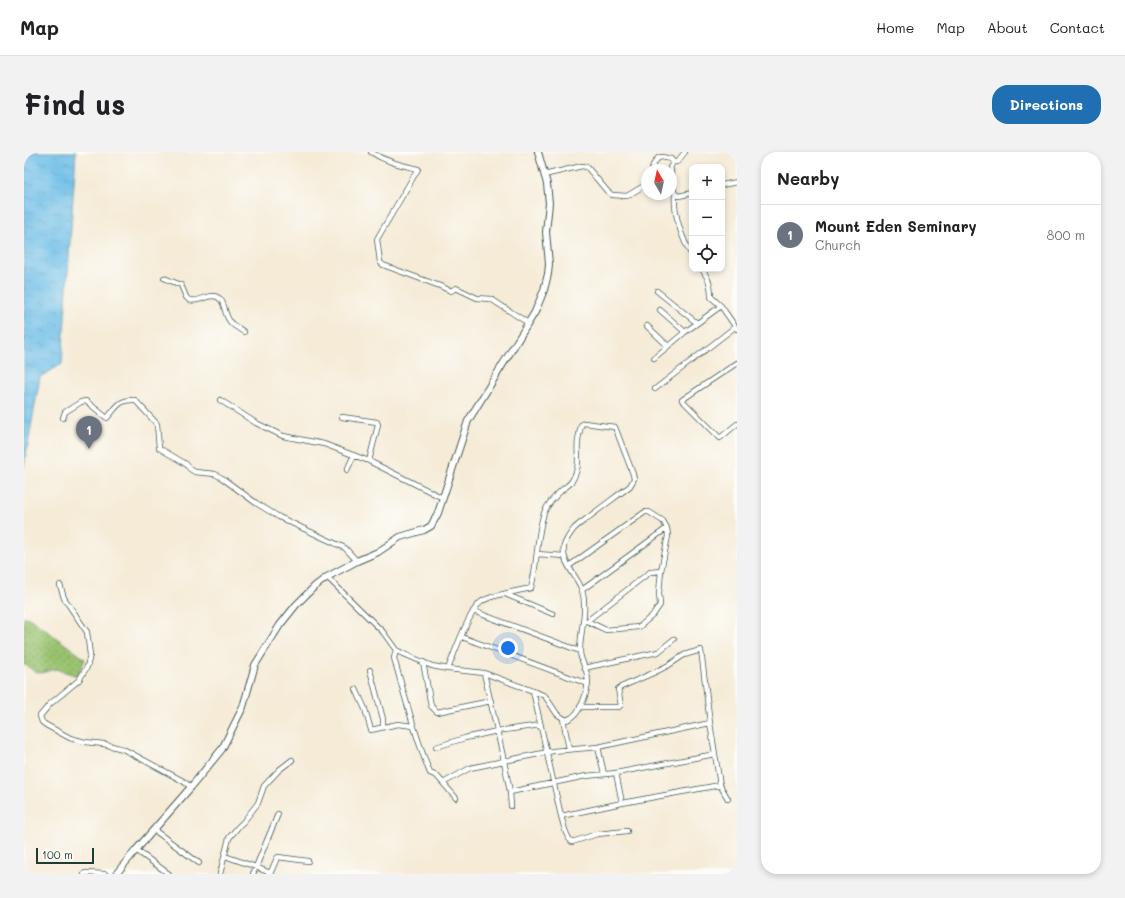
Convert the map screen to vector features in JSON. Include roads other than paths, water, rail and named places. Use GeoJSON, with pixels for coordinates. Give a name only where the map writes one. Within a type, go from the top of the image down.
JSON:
{"type":"FeatureCollection","features":[{"type":"Feature","properties":{"kind":"street"},"geometry":{"type":"LineString","coordinates":[[371,152],[388,162],[418,170],[377,239],[380,262],[383,265],[451,291],[456,288],[477,298],[491,299],[528,323]]}},
{"type":"Feature","properties":{"kind":"street"},"geometry":{"type":"LineString","coordinates":[[116,874],[222,749],[243,707],[255,665],[280,625],[296,605],[314,587],[327,577],[378,552],[400,537],[424,530],[431,526],[438,513],[468,421],[535,312],[541,299],[548,274],[549,264],[546,232],[549,203],[547,184],[538,152]]}},
{"type":"Feature","properties":{"kind":"street"},"geometry":{"type":"LineString","coordinates":[[653,164],[658,158],[662,157],[671,159],[673,162],[677,162],[685,152]]}},
{"type":"Feature","properties":{"kind":"street"},"geometry":{"type":"LineString","coordinates":[[544,175],[582,166],[587,167],[612,195],[627,196],[641,188]]}},
{"type":"Feature","properties":{"kind":"street"},"geometry":{"type":"LineString","coordinates":[[725,184],[737,182]]}},
{"type":"Feature","properties":{"kind":"street"},"geometry":{"type":"LineString","coordinates":[[677,195],[689,194]]}},
{"type":"Feature","properties":{"kind":"street"},"geometry":{"type":"LineString","coordinates":[[674,200],[676,216],[685,243],[689,250]]}},
{"type":"Feature","properties":{"kind":"street"},"geometry":{"type":"LineString","coordinates":[[655,389],[736,328],[720,306],[711,297],[711,285],[704,272]]}},
{"type":"Feature","properties":{"kind":"street"},"geometry":{"type":"LineString","coordinates":[[164,278],[181,285],[186,297],[189,300],[195,301],[211,296],[219,298],[223,302],[226,315],[231,323],[244,332]]}},
{"type":"Feature","properties":{"kind":"street"},"geometry":{"type":"LineString","coordinates":[[657,291],[697,323]]}},
{"type":"Feature","properties":{"kind":"street"},"geometry":{"type":"LineString","coordinates":[[654,358],[685,332],[720,306]]}},
{"type":"Feature","properties":{"kind":"street"},"geometry":{"type":"LineString","coordinates":[[660,310],[685,332]]}},
{"type":"Feature","properties":{"kind":"street"},"geometry":{"type":"LineString","coordinates":[[647,326],[668,346]]}},
{"type":"Feature","properties":{"kind":"street"},"geometry":{"type":"LineString","coordinates":[[737,363],[682,400],[720,438],[737,424]]}},
{"type":"Feature","properties":{"kind":"street"},"geometry":{"type":"LineString","coordinates":[[63,418],[65,412],[81,402],[86,401],[107,418],[120,403],[126,400],[135,400],[157,424],[158,448],[186,464],[195,472],[215,474],[230,483],[256,503],[279,517],[345,548],[357,561]]}},
{"type":"Feature","properties":{"kind":"street"},"geometry":{"type":"LineString","coordinates":[[220,400],[256,423],[283,436],[324,444],[354,455],[443,498]]}},
{"type":"Feature","properties":{"kind":"street"},"geometry":{"type":"LineString","coordinates":[[342,417],[377,422],[378,425],[369,461]]}},
{"type":"Feature","properties":{"kind":"street"},"geometry":{"type":"LineString","coordinates":[[327,577],[383,632],[396,650],[432,666],[448,669],[484,673],[534,691],[545,696],[557,714],[563,719],[570,720],[580,707],[585,697],[588,684],[587,673],[584,668],[580,652],[585,621],[582,590],[564,556],[564,545],[573,529],[630,486],[634,480],[615,427],[584,423],[582,425],[578,440],[577,469],[571,482],[555,496],[545,511],[541,524],[535,576],[531,588],[489,598],[481,602],[473,611],[448,669]]}},
{"type":"Feature","properties":{"kind":"street"},"geometry":{"type":"LineString","coordinates":[[346,470],[354,455]]}},
{"type":"Feature","properties":{"kind":"street"},"geometry":{"type":"LineString","coordinates":[[569,566],[644,512],[649,512],[663,521],[667,528],[668,536],[661,571],[659,593],[660,605],[653,615],[639,627],[606,630],[585,621]]}},
{"type":"Feature","properties":{"kind":"street"},"geometry":{"type":"LineString","coordinates":[[582,590],[667,528]]}},
{"type":"Feature","properties":{"kind":"street"},"geometry":{"type":"LineString","coordinates":[[537,554],[564,556]]}},
{"type":"Feature","properties":{"kind":"street"},"geometry":{"type":"LineString","coordinates":[[585,621],[650,572],[661,571]]}},
{"type":"Feature","properties":{"kind":"street"},"geometry":{"type":"LineString","coordinates":[[60,585],[64,598],[87,632],[90,655],[87,667],[79,680],[50,704],[40,716],[42,722],[70,738],[123,749],[183,781],[191,787]]}},
{"type":"Feature","properties":{"kind":"street"},"geometry":{"type":"LineString","coordinates":[[504,594],[553,614]]}},
{"type":"Feature","properties":{"kind":"street"},"geometry":{"type":"LineString","coordinates":[[473,611],[580,652]]}},
{"type":"Feature","properties":{"kind":"street"},"geometry":{"type":"LineString","coordinates":[[462,637],[588,684]]}},
{"type":"Feature","properties":{"kind":"street"},"geometry":{"type":"LineString","coordinates":[[584,668],[658,652],[674,639]]}},
{"type":"Feature","properties":{"kind":"street"},"geometry":{"type":"LineString","coordinates":[[396,650],[394,658],[413,726],[430,773],[437,776],[456,798]]}},
{"type":"Feature","properties":{"kind":"street"},"geometry":{"type":"LineString","coordinates":[[580,707],[619,707],[621,705],[618,689],[664,667],[684,655],[701,650],[710,723],[720,785],[728,799]]}},
{"type":"Feature","properties":{"kind":"street"},"geometry":{"type":"LineString","coordinates":[[423,662],[431,706],[437,712],[491,702]]}},
{"type":"Feature","properties":{"kind":"street"},"geometry":{"type":"LineString","coordinates":[[370,670],[383,719],[383,727]]}},
{"type":"Feature","properties":{"kind":"street"},"geometry":{"type":"LineString","coordinates":[[484,673],[504,761],[511,806]]}},
{"type":"Feature","properties":{"kind":"street"},"geometry":{"type":"LineString","coordinates":[[356,689],[365,709],[371,730],[398,724],[413,726]]}},
{"type":"Feature","properties":{"kind":"street"},"geometry":{"type":"LineString","coordinates":[[534,691],[553,783],[566,834],[569,840],[572,842],[598,834],[627,831]]}},
{"type":"Feature","properties":{"kind":"street"},"geometry":{"type":"LineString","coordinates":[[563,719],[569,749]]}},
{"type":"Feature","properties":{"kind":"street"},"geometry":{"type":"LineString","coordinates":[[443,783],[470,768],[547,752],[598,747],[710,723]]}},
{"type":"Feature","properties":{"kind":"street"},"geometry":{"type":"LineString","coordinates":[[436,747],[465,738],[497,731],[541,725]]}},
{"type":"Feature","properties":{"kind":"street"},"geometry":{"type":"LineString","coordinates":[[598,747],[604,774]]}},
{"type":"Feature","properties":{"kind":"street"},"geometry":{"type":"LineString","coordinates":[[510,792],[586,776],[616,773],[715,754]]}},
{"type":"Feature","properties":{"kind":"street"},"geometry":{"type":"LineString","coordinates":[[220,874],[229,838],[258,803],[264,786],[279,770],[292,760]]}},
{"type":"Feature","properties":{"kind":"street"},"geometry":{"type":"LineString","coordinates":[[616,773],[622,803]]}},
{"type":"Feature","properties":{"kind":"street"},"geometry":{"type":"LineString","coordinates":[[561,816],[720,785]]}},
{"type":"Feature","properties":{"kind":"street"},"geometry":{"type":"LineString","coordinates":[[253,874],[278,814]]}},
{"type":"Feature","properties":{"kind":"street"},"geometry":{"type":"LineString","coordinates":[[154,830],[199,863]]}},
{"type":"Feature","properties":{"kind":"street"},"geometry":{"type":"LineString","coordinates":[[136,850],[169,874]]}},
{"type":"Feature","properties":{"kind":"street"},"geometry":{"type":"LineString","coordinates":[[225,856],[256,867],[270,874],[278,857],[308,861]]}},
{"type":"Feature","properties":{"kind":"street"},"geometry":{"type":"LineString","coordinates":[[84,874],[105,874]]}},
{"type":"Feature","properties":{"kind":"water"},"geometry":{"type":"Polygon","coordinates":[[[24,152],[76,152],[62,364],[40,377],[24,467],[24,152]]]}},
{"type":"Feature","properties":{"kind":"place","name":"Mount Eden Seminary"},"geometry":{"type":"Point","coordinates":[89,449]}}]}
